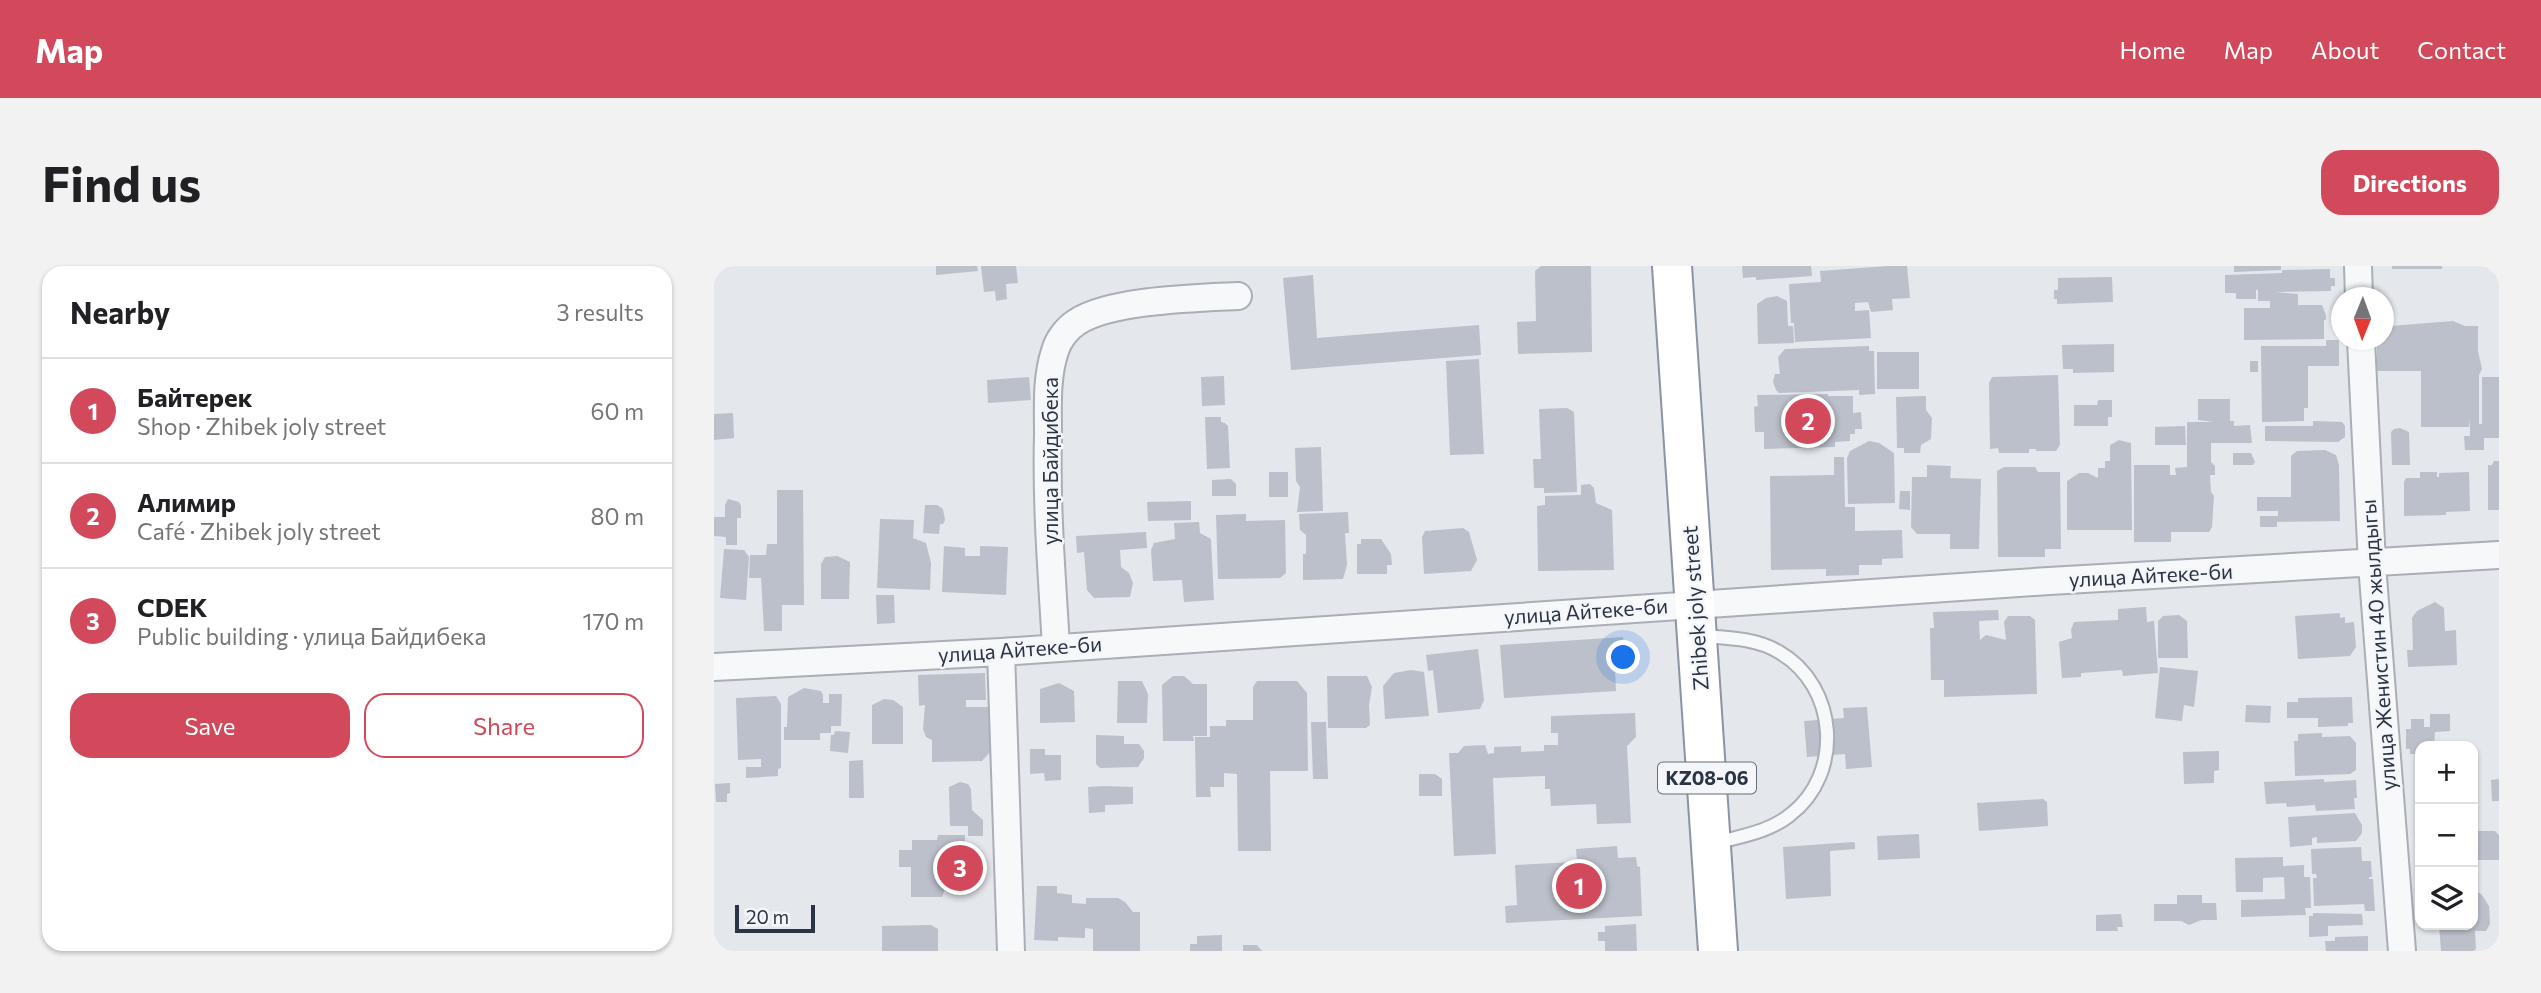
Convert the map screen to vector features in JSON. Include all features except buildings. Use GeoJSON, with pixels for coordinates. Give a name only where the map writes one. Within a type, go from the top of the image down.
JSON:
{"type":"FeatureCollection","features":[{"type":"Feature","properties":{"kind":"highway","name":"Zhibek joly street"},"geometry":{"type":"LineString","coordinates":[[1672,266],[1718,951]]}},
{"type":"Feature","properties":{"kind":"street"},"geometry":{"type":"LineString","coordinates":[[2358,266],[2359,287]]}},
{"type":"Feature","properties":{"kind":"street","name":"улица Байдибека"},"geometry":{"type":"LineString","coordinates":[[1056,647],[1047,482],[1048,407],[1055,350],[1062,336],[1076,322],[1094,314],[1123,307],[1238,296]]}},
{"type":"Feature","properties":{"kind":"street","name":"улица Женистин 40 жылдыгы"},"geometry":{"type":"LineString","coordinates":[[2361,350],[2372,564],[2402,951]]}},
{"type":"Feature","properties":{"kind":"street","name":"улица Айтеке-би"},"geometry":{"type":"LineString","coordinates":[[714,667],[1056,647],[1697,620],[2049,581],[2499,555]]}},
{"type":"Feature","properties":{"kind":"street"},"geometry":{"type":"LineString","coordinates":[[1001,652],[1011,951]]}},
{"type":"Feature","properties":{"kind":"lane"},"geometry":{"type":"LineString","coordinates":[[1697,620],[1780,652],[1801,670],[1817,691],[1828,724],[1828,744],[1822,771],[1810,795],[1791,815],[1768,829],[1712,845]]}},
{"type":"Feature","properties":{"kind":"place","name":"Алимир"},"geometry":{"type":"Point","coordinates":[1808,421]}},
{"type":"Feature","properties":{"kind":"place","name":"CDEK"},"geometry":{"type":"Point","coordinates":[960,868]}},
{"type":"Feature","properties":{"kind":"place","name":"Байтерек"},"geometry":{"type":"Point","coordinates":[1579,886]}}]}
